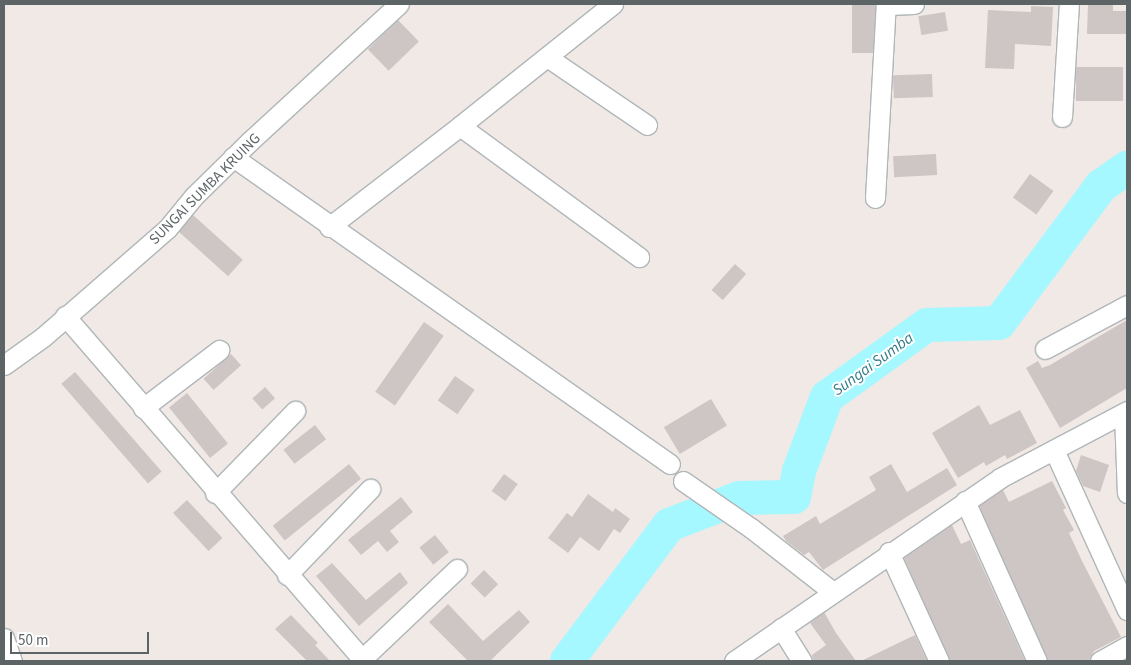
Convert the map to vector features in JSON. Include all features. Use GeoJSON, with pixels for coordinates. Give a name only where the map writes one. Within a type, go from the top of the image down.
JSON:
{"type":"FeatureCollection","features":[{"type":"Feature","properties":{"kind":"street","name":"SUNGAI SUMBA KRUING"},"geometry":{"type":"LineString","coordinates":[[4,366],[167,229],[233,158],[378,11],[399,4]]}},
{"type":"Feature","properties":{"kind":"street"},"geometry":{"type":"LineString","coordinates":[[329,227],[613,4]]}},
{"type":"Feature","properties":{"kind":"street"},"geometry":{"type":"LineString","coordinates":[[874,198],[886,4],[914,4]]}},
{"type":"Feature","properties":{"kind":"street"},"geometry":{"type":"LineString","coordinates":[[1062,117],[1069,4]]}},
{"type":"Feature","properties":{"kind":"street"},"geometry":{"type":"LineString","coordinates":[[547,57],[647,125]]}},
{"type":"Feature","properties":{"kind":"street"},"geometry":{"type":"LineString","coordinates":[[460,126],[639,257]]}},
{"type":"Feature","properties":{"kind":"street"},"geometry":{"type":"LineString","coordinates":[[233,158],[670,464]]}},
{"type":"Feature","properties":{"kind":"street"},"geometry":{"type":"LineString","coordinates":[[1045,349],[1127,305]]}},
{"type":"Feature","properties":{"kind":"street"},"geometry":{"type":"LineString","coordinates":[[65,316],[215,493],[363,660],[457,569]]}},
{"type":"Feature","properties":{"kind":"street"},"geometry":{"type":"LineString","coordinates":[[143,408],[219,350]]}},
{"type":"Feature","properties":{"kind":"street"},"geometry":{"type":"LineString","coordinates":[[215,493],[294,411]]}},
{"type":"Feature","properties":{"kind":"street"},"geometry":{"type":"LineString","coordinates":[[734,661],[965,501],[1054,450],[1126,412],[1127,493]]}},
{"type":"Feature","properties":{"kind":"street"},"geometry":{"type":"LineString","coordinates":[[1054,450],[1127,610]]}},
{"type":"Feature","properties":{"kind":"street"},"geometry":{"type":"LineString","coordinates":[[683,481],[751,528],[833,592]]}},
{"type":"Feature","properties":{"kind":"street"},"geometry":{"type":"LineString","coordinates":[[287,575],[370,489]]}},
{"type":"Feature","properties":{"kind":"street"},"geometry":{"type":"LineString","coordinates":[[965,501],[1037,661]]}},
{"type":"Feature","properties":{"kind":"street"},"geometry":{"type":"LineString","coordinates":[[889,552],[938,661]]}},
{"type":"Feature","properties":{"kind":"street"},"geometry":{"type":"LineString","coordinates":[[781,628],[802,661]]}},
{"type":"Feature","properties":{"kind":"street"},"geometry":{"type":"LineString","coordinates":[[4,638],[12,661]]}},
{"type":"Feature","properties":{"kind":"street"},"geometry":{"type":"LineString","coordinates":[[1100,661],[1127,646]]}},
{"type":"Feature","properties":{"kind":"building"},"geometry":{"type":"Polygon","coordinates":[[[852,4],[875,4],[875,53],[852,53],[852,4]]]}},
{"type":"Feature","properties":{"kind":"building"},"geometry":{"type":"Polygon","coordinates":[[[1088,4],[1113,4],[1113,11],[1127,11],[1127,34],[1087,34],[1088,4]]]}},
{"type":"Feature","properties":{"kind":"building"},"geometry":{"type":"Polygon","coordinates":[[[1031,6],[1053,7],[1051,46],[1015,44],[1014,69],[985,68],[988,10],[1031,12],[1031,6]]]}},
{"type":"Feature","properties":{"kind":"building"},"geometry":{"type":"Polygon","coordinates":[[[945,12],[948,31],[921,35],[918,16],[945,12]]]}},
{"type":"Feature","properties":{"kind":"building"},"geometry":{"type":"Polygon","coordinates":[[[398,20],[419,42],[389,71],[368,49],[398,20]]]}},
{"type":"Feature","properties":{"kind":"building"},"geometry":{"type":"Polygon","coordinates":[[[1076,67],[1123,67],[1123,101],[1076,101],[1076,67]]]}},
{"type":"Feature","properties":{"kind":"building"},"geometry":{"type":"Polygon","coordinates":[[[932,74],[933,97],[894,98],[893,75],[932,74]]]}},
{"type":"Feature","properties":{"kind":"building"},"geometry":{"type":"Polygon","coordinates":[[[936,154],[937,175],[894,177],[893,156],[936,154]]]}},
{"type":"Feature","properties":{"kind":"building"},"geometry":{"type":"Polygon","coordinates":[[[1030,174],[1053,191],[1036,215],[1013,197],[1030,174]]]}},
{"type":"Feature","properties":{"kind":"building"},"geometry":{"type":"Polygon","coordinates":[[[193,215],[243,260],[228,276],[178,231],[193,215]]]}},
{"type":"Feature","properties":{"kind":"building"},"geometry":{"type":"Polygon","coordinates":[[[735,264],[746,274],[723,300],[712,290],[735,264]]]}},
{"type":"Feature","properties":{"kind":"building"},"geometry":{"type":"Polygon","coordinates":[[[1127,320],[1127,388],[1060,428],[1026,368],[1038,361],[1042,368],[1050,365],[1127,320]]]}},
{"type":"Feature","properties":{"kind":"building"},"geometry":{"type":"Polygon","coordinates":[[[424,322],[444,336],[395,405],[375,392],[424,322]]]}},
{"type":"Feature","properties":{"kind":"building"},"geometry":{"type":"Polygon","coordinates":[[[231,354],[241,365],[214,390],[204,379],[231,354]]]}},
{"type":"Feature","properties":{"kind":"building"},"geometry":{"type":"Polygon","coordinates":[[[75,372],[162,472],[148,483],[61,384],[75,372]]]}},
{"type":"Feature","properties":{"kind":"building"},"geometry":{"type":"Polygon","coordinates":[[[455,376],[475,390],[457,414],[438,401],[455,376]]]}},
{"type":"Feature","properties":{"kind":"building"},"geometry":{"type":"Polygon","coordinates":[[[265,387],[275,398],[262,410],[252,398],[265,387]]]}},
{"type":"Feature","properties":{"kind":"building"},"geometry":{"type":"Polygon","coordinates":[[[187,393],[228,444],[210,458],[169,407],[187,393]]]}},
{"type":"Feature","properties":{"kind":"building"},"geometry":{"type":"Polygon","coordinates":[[[711,399],[727,426],[680,454],[664,427],[711,399]]]}},
{"type":"Feature","properties":{"kind":"building"},"geometry":{"type":"Polygon","coordinates":[[[979,405],[990,425],[1020,410],[1037,443],[1007,459],[1005,455],[986,466],[984,462],[958,478],[932,433],[979,405]]]}},
{"type":"Feature","properties":{"kind":"building"},"geometry":{"type":"Polygon","coordinates":[[[315,425],[326,439],[295,464],[283,450],[315,425]]]}},
{"type":"Feature","properties":{"kind":"building"},"geometry":{"type":"Polygon","coordinates":[[[1081,455],[1109,465],[1100,492],[1083,486],[1076,471],[1081,455]]]}},
{"type":"Feature","properties":{"kind":"building"},"geometry":{"type":"Polygon","coordinates":[[[349,464],[361,479],[285,540],[273,526],[349,464]]]}},
{"type":"Feature","properties":{"kind":"building"},"geometry":{"type":"Polygon","coordinates":[[[891,464],[907,492],[947,468],[957,485],[823,570],[809,552],[804,555],[786,541],[783,536],[816,516],[820,524],[876,490],[869,477],[891,464]]]}},
{"type":"Feature","properties":{"kind":"building"},"geometry":{"type":"Polygon","coordinates":[[[504,474],[518,484],[505,501],[492,491],[504,474]]]}},
{"type":"Feature","properties":{"kind":"building"},"geometry":{"type":"Polygon","coordinates":[[[1052,481],[1066,508],[1063,510],[1074,530],[1069,533],[1121,637],[1094,651],[1089,661],[1048,661],[979,506],[1003,490],[1009,502],[1052,481]]]}},
{"type":"Feature","properties":{"kind":"building"},"geometry":{"type":"Polygon","coordinates":[[[588,494],[613,512],[615,508],[630,519],[620,533],[614,529],[599,551],[580,537],[568,553],[548,538],[567,513],[572,517],[588,494]]]}},
{"type":"Feature","properties":{"kind":"building"},"geometry":{"type":"Polygon","coordinates":[[[401,497],[413,512],[390,531],[399,542],[387,552],[378,541],[361,555],[348,540],[401,497]]]}},
{"type":"Feature","properties":{"kind":"building"},"geometry":{"type":"Polygon","coordinates":[[[187,500],[222,538],[209,551],[173,513],[187,500]]]}},
{"type":"Feature","properties":{"kind":"building"},"geometry":{"type":"Polygon","coordinates":[[[952,525],[961,544],[970,540],[1025,661],[950,661],[904,558],[952,525]]]}},
{"type":"Feature","properties":{"kind":"building"},"geometry":{"type":"Polygon","coordinates":[[[435,535],[449,552],[433,565],[419,548],[435,535]]]}},
{"type":"Feature","properties":{"kind":"building"},"geometry":{"type":"Polygon","coordinates":[[[332,563],[366,600],[400,572],[408,583],[359,626],[316,576],[332,563]]]}},
{"type":"Feature","properties":{"kind":"building"},"geometry":{"type":"Polygon","coordinates":[[[484,570],[498,584],[485,598],[471,583],[484,570]]]}},
{"type":"Feature","properties":{"kind":"building"},"geometry":{"type":"Polygon","coordinates":[[[448,604],[483,641],[519,610],[530,622],[490,661],[468,661],[429,622],[448,604]]]}},
{"type":"Feature","properties":{"kind":"building"},"geometry":{"type":"Polygon","coordinates":[[[824,612],[856,661],[813,661],[812,655],[826,645],[810,623],[824,612]]]}},
{"type":"Feature","properties":{"kind":"building"},"geometry":{"type":"Polygon","coordinates":[[[291,615],[318,643],[315,645],[330,661],[307,661],[275,629],[291,615]]]}},
{"type":"Feature","properties":{"kind":"building"},"geometry":{"type":"Polygon","coordinates":[[[915,635],[927,661],[861,661],[915,635]]]}},
{"type":"Feature","properties":{"kind":"waterway","name":"Sungai Sumba"},"geometry":{"type":"LineString","coordinates":[[567,661],[669,525],[739,498],[794,497],[799,471],[827,397],[927,325],[999,323],[1101,186],[1127,168]]}}]}
